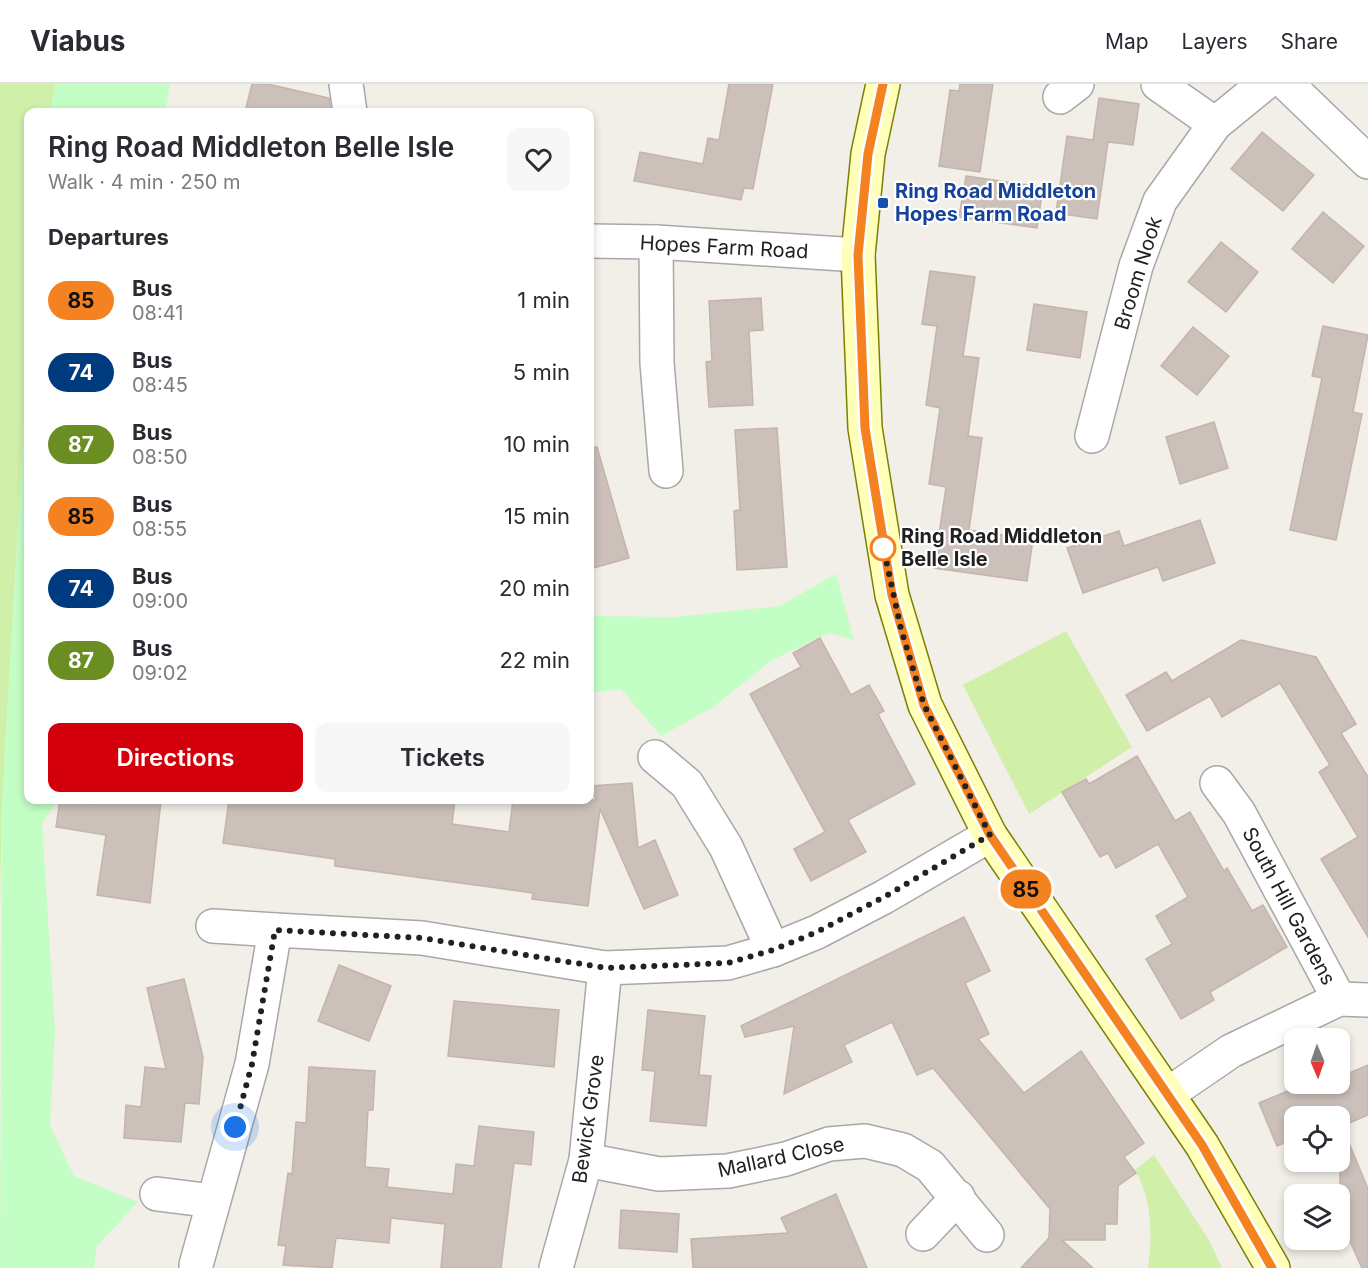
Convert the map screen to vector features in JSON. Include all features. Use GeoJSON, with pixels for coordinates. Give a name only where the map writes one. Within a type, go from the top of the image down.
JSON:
{"type":"FeatureCollection","features":[{"type":"Feature","properties":{"kind":"street"},"geometry":{"type":"LineString","coordinates":[[346,84],[349,108]]}},
{"type":"Feature","properties":{"kind":"street"},"geometry":{"type":"LineString","coordinates":[[883,84],[868,154],[858,255],[865,428],[892,595],[924,705],[990,835],[1168,1094],[1238,1204],[1272,1268]]}},
{"type":"Feature","properties":{"kind":"street"},"geometry":{"type":"LineString","coordinates":[[1158,84],[1215,124]]}},
{"type":"Feature","properties":{"kind":"street","name":"Broom Nook"},"geometry":{"type":"LineString","coordinates":[[1092,436],[1136,266],[1160,201],[1215,124],[1264,84]]}},
{"type":"Feature","properties":{"kind":"street"},"geometry":{"type":"LineString","coordinates":[[1287,84],[1368,162]]}},
{"type":"Feature","properties":{"kind":"street","name":"Hopes Farm Road"},"geometry":{"type":"LineString","coordinates":[[594,241],[656,242],[858,255]]}},
{"type":"Feature","properties":{"kind":"street"},"geometry":{"type":"LineString","coordinates":[[656,242],[657,363],[666,471]]}},
{"type":"Feature","properties":{"kind":"street"},"geometry":{"type":"LineString","coordinates":[[655,757],[687,784],[726,847],[773,950]]}},
{"type":"Feature","properties":{"kind":"street","name":"South Hill Gardens"},"geometry":{"type":"LineString","coordinates":[[1217,783],[1251,807],[1354,999]]}},
{"type":"Feature","properties":{"kind":"street"},"geometry":{"type":"LineString","coordinates":[[213,926],[422,938],[606,968],[728,963],[773,950],[884,897],[990,835]]}},
{"type":"Feature","properties":{"kind":"street"},"geometry":{"type":"LineString","coordinates":[[196,1264],[252,1064],[275,930]]}},
{"type":"Feature","properties":{"kind":"street","name":"Bewick Grove"},"geometry":{"type":"LineString","coordinates":[[556,1268],[586,1160],[606,968]]}},
{"type":"Feature","properties":{"kind":"street"},"geometry":{"type":"LineString","coordinates":[[1168,1094],[1231,1051],[1354,999]]}},
{"type":"Feature","properties":{"kind":"street","name":"Mallard Close"},"geometry":{"type":"LineString","coordinates":[[586,1160],[659,1174],[728,1171],[786,1159],[829,1144],[865,1141],[903,1150],[930,1166],[958,1197],[987,1235]]}},
{"type":"Feature","properties":{"kind":"street"},"geometry":{"type":"LineString","coordinates":[[158,1194],[213,1201]]}},
{"type":"Feature","properties":{"kind":"street"},"geometry":{"type":"LineString","coordinates":[[923,1234],[958,1197]]}},
{"type":"Feature","properties":{"kind":"green space"},"geometry":{"type":"Polygon","coordinates":[[[0,84],[55,84],[52,108],[24,108],[24,424],[2,804],[0,904],[0,84]]]}},
{"type":"Feature","properties":{"kind":"green space"},"geometry":{"type":"Polygon","coordinates":[[[55,84],[170,84],[166,108],[52,108],[55,84]]]}},
{"type":"Feature","properties":{"kind":"green space"},"geometry":{"type":"Polygon","coordinates":[[[24,424],[24,804],[54,804],[42,824],[55,1030],[50,1125],[74,1176],[138,1202],[97,1246],[94,1268],[0,1268],[2,804],[24,424]]]}},
{"type":"Feature","properties":{"kind":"green space"},"geometry":{"type":"Polygon","coordinates":[[[836,574],[854,640],[829,633],[772,660],[712,708],[661,736],[621,689],[594,692],[594,616],[675,617],[780,606],[836,574]]]}},
{"type":"Feature","properties":{"kind":"green space"},"geometry":{"type":"Polygon","coordinates":[[[1066,631],[1132,747],[1029,814],[963,685],[1066,631]]]}},
{"type":"Feature","properties":{"kind":"green space"},"geometry":{"type":"Polygon","coordinates":[[[1154,1155],[1210,1242],[1222,1268],[1148,1268],[1150,1218],[1145,1193],[1135,1170],[1154,1155]]]}},
{"type":"Feature","properties":{"kind":"building"},"geometry":{"type":"Polygon","coordinates":[[[252,84],[268,84],[329,98],[330,108],[246,108],[252,84]]]}},
{"type":"Feature","properties":{"kind":"building"},"geometry":{"type":"Polygon","coordinates":[[[729,84],[773,84],[753,189],[744,188],[741,200],[634,181],[640,152],[703,164],[708,138],[719,140],[729,84]]]}},
{"type":"Feature","properties":{"kind":"building"},"geometry":{"type":"Polygon","coordinates":[[[960,84],[993,84],[980,172],[939,166],[950,90],[959,91],[960,84]]]}},
{"type":"Feature","properties":{"kind":"building"},"geometry":{"type":"Polygon","coordinates":[[[1099,98],[1139,104],[1133,145],[1108,142],[1097,219],[1056,213],[1067,136],[1093,140],[1099,98]]]}},
{"type":"Feature","properties":{"kind":"building"},"geometry":{"type":"Polygon","coordinates":[[[1262,132],[1314,175],[1283,211],[1231,169],[1262,132]]]}},
{"type":"Feature","properties":{"kind":"building"},"geometry":{"type":"Polygon","coordinates":[[[966,176],[1043,187],[1037,228],[959,217],[966,176]]]}},
{"type":"Feature","properties":{"kind":"building"},"geometry":{"type":"Polygon","coordinates":[[[1323,212],[1364,246],[1333,283],[1292,249],[1323,212]]]}},
{"type":"Feature","properties":{"kind":"building"},"geometry":{"type":"Polygon","coordinates":[[[1221,242],[1258,272],[1226,312],[1188,282],[1221,242]]]}},
{"type":"Feature","properties":{"kind":"building"},"geometry":{"type":"Polygon","coordinates":[[[930,271],[975,277],[963,356],[979,358],[968,436],[982,438],[969,530],[1033,539],[1027,581],[934,568],[946,487],[929,484],[940,408],[926,405],[937,326],[922,324],[930,271]]]}},
{"type":"Feature","properties":{"kind":"building"},"geometry":{"type":"Polygon","coordinates":[[[761,298],[763,330],[749,331],[753,405],[709,407],[706,362],[712,361],[709,301],[761,298]]]}},
{"type":"Feature","properties":{"kind":"building"},"geometry":{"type":"Polygon","coordinates":[[[1034,304],[1087,312],[1080,358],[1027,350],[1034,304]]]}},
{"type":"Feature","properties":{"kind":"building"},"geometry":{"type":"Polygon","coordinates":[[[1323,326],[1368,335],[1353,412],[1362,414],[1336,540],[1290,530],[1322,378],[1312,376],[1323,326]]]}},
{"type":"Feature","properties":{"kind":"building"},"geometry":{"type":"Polygon","coordinates":[[[1193,327],[1229,356],[1197,395],[1161,366],[1193,327]]]}},
{"type":"Feature","properties":{"kind":"building"},"geometry":{"type":"Polygon","coordinates":[[[1214,422],[1228,468],[1180,484],[1166,437],[1214,422]]]}},
{"type":"Feature","properties":{"kind":"building"},"geometry":{"type":"Polygon","coordinates":[[[777,428],[787,567],[737,570],[734,511],[740,510],[735,430],[777,428]]]}},
{"type":"Feature","properties":{"kind":"building"},"geometry":{"type":"Polygon","coordinates":[[[594,447],[597,447],[629,558],[594,568],[594,447]]]}},
{"type":"Feature","properties":{"kind":"building"},"geometry":{"type":"Polygon","coordinates":[[[1200,520],[1215,563],[1163,581],[1158,567],[1083,593],[1067,548],[1119,531],[1124,546],[1200,520]]]}},
{"type":"Feature","properties":{"kind":"building"},"geometry":{"type":"Polygon","coordinates":[[[820,638],[851,695],[869,685],[884,711],[878,714],[915,784],[848,820],[866,852],[811,881],[794,849],[825,832],[750,694],[801,667],[793,653],[820,638]]]}},
{"type":"Feature","properties":{"kind":"building"},"geometry":{"type":"Polygon","coordinates":[[[1241,640],[1316,657],[1356,724],[1341,733],[1368,777],[1368,937],[1321,859],[1358,837],[1319,772],[1330,765],[1280,683],[1222,717],[1210,696],[1147,731],[1126,695],[1166,672],[1172,681],[1241,640]]]}},
{"type":"Feature","properties":{"kind":"building"},"geometry":{"type":"Polygon","coordinates":[[[1137,756],[1175,821],[1190,812],[1224,871],[1227,868],[1252,911],[1263,905],[1287,947],[1210,992],[1214,1000],[1181,1019],[1146,959],[1172,944],[1156,916],[1188,897],[1158,844],[1116,868],[1108,853],[1100,857],[1062,792],[1086,779],[1089,784],[1137,756]]]}},
{"type":"Feature","properties":{"kind":"building"},"geometry":{"type":"Polygon","coordinates":[[[632,783],[638,848],[655,840],[678,895],[644,909],[600,809],[588,906],[532,899],[533,893],[335,866],[335,859],[223,843],[228,804],[454,804],[452,824],[509,832],[512,804],[594,804],[596,800],[594,786],[632,783]]]}},
{"type":"Feature","properties":{"kind":"building"},"geometry":{"type":"Polygon","coordinates":[[[59,804],[161,804],[150,903],[97,895],[106,835],[56,827],[59,804]]]}},
{"type":"Feature","properties":{"kind":"building"},"geometry":{"type":"Polygon","coordinates":[[[964,917],[990,971],[965,983],[989,1034],[978,1039],[1024,1093],[1081,1051],[1144,1143],[1124,1157],[1136,1173],[1118,1186],[1117,1224],[1105,1224],[1105,1240],[1062,1240],[1093,1268],[1021,1268],[1049,1238],[1050,1209],[933,1068],[917,1075],[892,1022],[844,1045],[852,1062],[784,1094],[794,1026],[745,1037],[741,1026],[964,917]]]}},
{"type":"Feature","properties":{"kind":"building"},"geometry":{"type":"Polygon","coordinates":[[[339,965],[391,986],[369,1041],[318,1021],[339,965]]]}},
{"type":"Feature","properties":{"kind":"building"},"geometry":{"type":"Polygon","coordinates":[[[184,979],[203,1057],[199,1104],[185,1103],[181,1142],[124,1138],[126,1105],[141,1107],[145,1067],[166,1069],[147,988],[184,979]]]}},
{"type":"Feature","properties":{"kind":"building"},"geometry":{"type":"Polygon","coordinates":[[[454,1001],[559,1010],[554,1067],[448,1056],[454,1001]]]}},
{"type":"Feature","properties":{"kind":"building"},"geometry":{"type":"Polygon","coordinates":[[[648,1010],[705,1016],[699,1075],[711,1076],[706,1126],[650,1121],[655,1071],[642,1070],[648,1010]]]}},
{"type":"Feature","properties":{"kind":"building"},"geometry":{"type":"Polygon","coordinates":[[[1368,1065],[1368,1115],[1350,1123],[1350,1106],[1284,1106],[1284,1143],[1277,1146],[1259,1103],[1284,1093],[1350,1094],[1350,1073],[1368,1065]]]}},
{"type":"Feature","properties":{"kind":"building"},"geometry":{"type":"Polygon","coordinates":[[[309,1067],[375,1071],[373,1110],[368,1110],[365,1167],[389,1169],[387,1187],[453,1194],[456,1164],[474,1166],[479,1126],[534,1132],[531,1165],[514,1163],[501,1268],[441,1268],[445,1224],[391,1218],[389,1243],[336,1238],[332,1268],[283,1265],[286,1246],[278,1245],[288,1173],[292,1174],[296,1122],[306,1123],[309,1067]]]}},
{"type":"Feature","properties":{"kind":"building"},"geometry":{"type":"Polygon","coordinates":[[[1350,1145],[1368,1189],[1368,1268],[1362,1268],[1350,1241],[1350,1184],[1340,1184],[1340,1172],[1350,1172],[1350,1145]]]}},
{"type":"Feature","properties":{"kind":"building"},"geometry":{"type":"Polygon","coordinates":[[[836,1194],[867,1268],[693,1268],[691,1239],[788,1233],[781,1218],[836,1194]]]}},
{"type":"Feature","properties":{"kind":"building"},"geometry":{"type":"Polygon","coordinates":[[[621,1210],[679,1214],[677,1252],[619,1248],[621,1210]]]}},
{"type":"Feature","properties":{"kind":"bus line","name":"85"},"geometry":{"type":"LineString","coordinates":[[883,84],[868,154],[858,255],[859,336],[865,428],[892,595],[924,705],[990,835],[1202,1145],[1244,1214],[1272,1268]]}},
{"type":"Feature","properties":{"kind":"place","name":"Ring Road Middleton Hopes Farm Road"},"geometry":{"type":"Point","coordinates":[883,203]}},
{"type":"Feature","properties":{"kind":"place","name":"Ring Road Middleton Belle Isle"},"geometry":{"type":"Point","coordinates":[883,548]}},
{"type":"Feature","properties":{"kind":"route"},"geometry":{"type":"LineString","coordinates":[[235,1127],[252,1064],[275,930],[422,938],[606,968],[728,963],[773,950],[817,932],[884,897],[990,835],[924,705],[892,595],[883,546],[883,548]]}}]}
